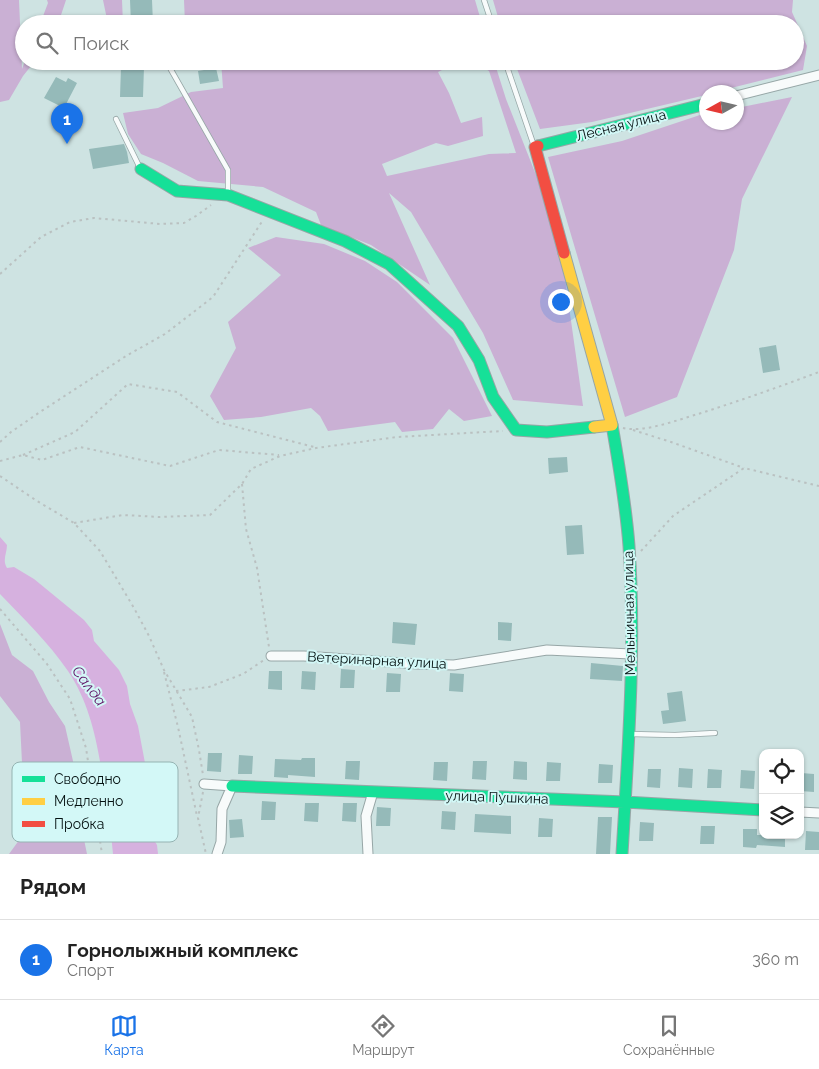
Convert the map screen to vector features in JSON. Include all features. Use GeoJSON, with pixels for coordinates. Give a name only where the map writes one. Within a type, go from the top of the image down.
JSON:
{"type":"FeatureCollection","features":[{"type":"Feature","properties":{"kind":"street"},"geometry":{"type":"LineString","coordinates":[[744,94],[819,75]]}},
{"type":"Feature","properties":{"kind":"street","name":"Лесная улица"},"geometry":{"type":"LineString","coordinates":[[535,147],[699,106]]}},
{"type":"Feature","properties":{"kind":"street","name":"Мельничная улица"},"geometry":{"type":"LineString","coordinates":[[535,147],[612,425],[624,502],[630,563],[631,654],[622,854]]}},
{"type":"Feature","properties":{"kind":"street"},"geometry":{"type":"LineString","coordinates":[[141,169],[177,191],[228,195],[345,241],[388,264],[458,326],[479,360],[493,397],[516,430],[547,432],[612,425]]}},
{"type":"Feature","properties":{"kind":"street","name":"Ветеринарная улица"},"geometry":{"type":"LineString","coordinates":[[271,656],[312,656],[454,665],[547,650],[631,654]]}},
{"type":"Feature","properties":{"kind":"street"},"geometry":{"type":"LineString","coordinates":[[204,784],[232,786],[222,809],[221,842],[217,854]]}},
{"type":"Feature","properties":{"kind":"street","name":"улица Пушкина"},"geometry":{"type":"LineString","coordinates":[[232,786],[625,802],[759,810]]}},
{"type":"Feature","properties":{"kind":"street"},"geometry":{"type":"LineString","coordinates":[[368,854],[366,816],[374,792]]}},
{"type":"Feature","properties":{"kind":"street"},"geometry":{"type":"LineString","coordinates":[[804,812],[819,812]]}},
{"type":"Feature","properties":{"kind":"lane"},"geometry":{"type":"LineString","coordinates":[[484,0],[489,15]]}},
{"type":"Feature","properties":{"kind":"lane"},"geometry":{"type":"LineString","coordinates":[[171,70],[228,170],[228,195]]}},
{"type":"Feature","properties":{"kind":"lane"},"geometry":{"type":"LineString","coordinates":[[508,70],[535,147]]}},
{"type":"Feature","properties":{"kind":"lane"},"geometry":{"type":"LineString","coordinates":[[116,119],[141,169]]}},
{"type":"Feature","properties":{"kind":"lane"},"geometry":{"type":"LineString","coordinates":[[628,734],[675,736],[715,733]]}},
{"type":"Feature","properties":{"kind":"path"},"geometry":{"type":"LineString","coordinates":[[0,274],[40,237],[70,222],[94,218],[160,224],[184,223],[211,205]]}},
{"type":"Feature","properties":{"kind":"path"},"geometry":{"type":"LineString","coordinates":[[0,442],[40,412],[126,356],[165,334],[213,297],[269,211]]}},
{"type":"Feature","properties":{"kind":"path"},"geometry":{"type":"LineString","coordinates":[[631,430],[662,425],[746,399],[819,372]]}},
{"type":"Feature","properties":{"kind":"path"},"geometry":{"type":"LineString","coordinates":[[0,461],[23,455],[75,432],[128,384],[177,392],[217,422],[316,448]]}},
{"type":"Feature","properties":{"kind":"path"},"geometry":{"type":"LineString","coordinates":[[612,425],[671,442],[744,468],[819,486]]}},
{"type":"Feature","properties":{"kind":"path"},"geometry":{"type":"LineString","coordinates":[[74,523],[123,515],[160,517],[210,514],[242,484],[251,469],[280,456],[316,448],[397,437],[516,430]]}},
{"type":"Feature","properties":{"kind":"path"},"geometry":{"type":"LineString","coordinates":[[23,455],[42,460],[80,447],[170,466],[219,450],[280,456]]}},
{"type":"Feature","properties":{"kind":"path"},"geometry":{"type":"LineString","coordinates":[[630,563],[673,516],[744,468]]}},
{"type":"Feature","properties":{"kind":"path"},"geometry":{"type":"LineString","coordinates":[[0,476],[74,523],[100,550],[149,636],[164,670],[192,718],[204,784],[198,818]]}},
{"type":"Feature","properties":{"kind":"path"},"geometry":{"type":"LineString","coordinates":[[176,691],[210,687],[243,674],[271,656],[257,568],[246,529],[242,484]]}},
{"type":"Feature","properties":{"kind":"path"},"geometry":{"type":"LineString","coordinates":[[0,609],[47,664],[70,698],[86,748],[88,762]]}},
{"type":"Feature","properties":{"kind":"path"},"geometry":{"type":"LineString","coordinates":[[164,670],[206,854]]}},
{"type":"Feature","properties":{"kind":"shaded area"},"geometry":{"type":"Polygon","coordinates":[[[0,0],[19,0],[20,15],[15,15],[15,70],[28,70],[9,100],[0,102],[0,0]]]}},
{"type":"Feature","properties":{"kind":"shaded area"},"geometry":{"type":"Polygon","coordinates":[[[47,0],[66,0],[61,15],[43,15],[48,3],[47,0]]]}},
{"type":"Feature","properties":{"kind":"shaded area"},"geometry":{"type":"Polygon","coordinates":[[[103,0],[122,0],[123,15],[106,15],[103,0]]]}},
{"type":"Feature","properties":{"kind":"shaded area"},"geometry":{"type":"Polygon","coordinates":[[[184,0],[475,0],[479,15],[185,15],[184,0]]]}},
{"type":"Feature","properties":{"kind":"shaded area"},"geometry":{"type":"Polygon","coordinates":[[[493,0],[793,0],[793,15],[497,15],[493,0]]]}},
{"type":"Feature","properties":{"kind":"shaded area"},"geometry":{"type":"Polygon","coordinates":[[[804,39],[807,46],[804,64],[804,39]]]}},
{"type":"Feature","properties":{"kind":"shaded area"},"geometry":{"type":"Polygon","coordinates":[[[222,70],[442,70],[438,72],[461,123],[482,117],[483,136],[448,146],[436,143],[382,164],[387,176],[489,154],[516,153],[487,70],[497,70],[506,99],[538,180],[565,278],[583,406],[513,400],[483,333],[411,212],[389,193],[430,285],[371,245],[321,225],[316,212],[263,187],[198,181],[141,154],[128,134],[123,113],[158,108],[191,92],[223,88],[222,70]]]}},
{"type":"Feature","properties":{"kind":"shaded area"},"geometry":{"type":"Polygon","coordinates":[[[517,70],[803,70],[743,85],[699,85],[699,97],[592,122],[540,129],[517,70]]]}},
{"type":"Feature","properties":{"kind":"shaded area"},"geometry":{"type":"Polygon","coordinates":[[[792,97],[742,199],[734,250],[677,397],[625,417],[548,157],[622,141],[699,115],[699,130],[744,130],[744,107],[792,97]]]}},
{"type":"Feature","properties":{"kind":"shaded area"},"geometry":{"type":"Polygon","coordinates":[[[276,237],[324,244],[365,261],[397,282],[453,338],[492,416],[464,421],[449,409],[433,429],[402,432],[395,422],[328,431],[320,416],[311,408],[261,417],[224,420],[210,396],[236,348],[228,322],[281,275],[248,248],[276,237]]]}},
{"type":"Feature","properties":{"kind":"shaded area"},"geometry":{"type":"Polygon","coordinates":[[[0,624],[12,655],[33,671],[49,702],[65,726],[73,762],[22,762],[20,722],[0,696],[0,624]]]}},
{"type":"Feature","properties":{"kind":"shaded area"},"geometry":{"type":"Polygon","coordinates":[[[18,842],[85,842],[87,854],[9,854],[18,842]]]}},
{"type":"Feature","properties":{"kind":"water","name":"Салда"},"geometry":{"type":"Polygon","coordinates":[[[0,537],[7,545],[5,559],[7,568],[14,567],[34,579],[84,620],[92,630],[94,641],[119,670],[127,686],[130,704],[138,726],[145,762],[100,762],[88,712],[76,684],[53,651],[0,594],[0,537]]]}},
{"type":"Feature","properties":{"kind":"water"},"geometry":{"type":"Polygon","coordinates":[[[112,842],[155,842],[158,854],[113,854],[112,842]]]}},
{"type":"Feature","properties":{"kind":"building"},"geometry":{"type":"Polygon","coordinates":[[[130,0],[152,0],[153,15],[131,15],[130,0]]]}},
{"type":"Feature","properties":{"kind":"building"},"geometry":{"type":"Polygon","coordinates":[[[121,70],[144,70],[143,97],[120,97],[121,70]]]}},
{"type":"Feature","properties":{"kind":"building"},"geometry":{"type":"Polygon","coordinates":[[[216,70],[219,81],[200,84],[198,71],[216,70]]]}},
{"type":"Feature","properties":{"kind":"building"},"geometry":{"type":"Polygon","coordinates":[[[56,77],[66,82],[68,78],[77,83],[64,108],[44,98],[56,77]]]}},
{"type":"Feature","properties":{"kind":"building"},"geometry":{"type":"Polygon","coordinates":[[[124,144],[129,163],[93,169],[89,149],[124,144]]]}},
{"type":"Feature","properties":{"kind":"building"},"geometry":{"type":"Polygon","coordinates":[[[776,345],[780,370],[763,373],[759,348],[776,345]]]}},
{"type":"Feature","properties":{"kind":"building"},"geometry":{"type":"Polygon","coordinates":[[[567,457],[568,472],[549,474],[548,458],[567,457]]]}},
{"type":"Feature","properties":{"kind":"building"},"geometry":{"type":"Polygon","coordinates":[[[582,525],[584,554],[567,555],[565,526],[582,525]]]}},
{"type":"Feature","properties":{"kind":"building"},"geometry":{"type":"Polygon","coordinates":[[[393,622],[417,624],[415,645],[392,643],[393,622]]]}},
{"type":"Feature","properties":{"kind":"building"},"geometry":{"type":"Polygon","coordinates":[[[498,622],[512,623],[511,641],[498,640],[498,622]]]}},
{"type":"Feature","properties":{"kind":"building"},"geometry":{"type":"Polygon","coordinates":[[[591,663],[623,666],[622,681],[590,679],[591,663]]]}},
{"type":"Feature","properties":{"kind":"building"},"geometry":{"type":"Polygon","coordinates":[[[341,669],[355,670],[354,688],[340,688],[341,669]]]}},
{"type":"Feature","properties":{"kind":"building"},"geometry":{"type":"Polygon","coordinates":[[[269,671],[282,671],[282,690],[268,689],[269,671]]]}},
{"type":"Feature","properties":{"kind":"building"},"geometry":{"type":"Polygon","coordinates":[[[302,671],[316,672],[315,690],[301,689],[302,671]]]}},
{"type":"Feature","properties":{"kind":"building"},"geometry":{"type":"Polygon","coordinates":[[[387,673],[401,674],[400,692],[386,692],[387,673]]]}},
{"type":"Feature","properties":{"kind":"building"},"geometry":{"type":"Polygon","coordinates":[[[450,673],[464,674],[463,692],[449,691],[450,673]]]}},
{"type":"Feature","properties":{"kind":"building"},"geometry":{"type":"Polygon","coordinates":[[[682,691],[686,721],[663,724],[661,711],[669,710],[667,693],[682,691]]]}},
{"type":"Feature","properties":{"kind":"building"},"geometry":{"type":"Polygon","coordinates":[[[208,753],[222,753],[221,772],[207,771],[208,753]]]}},
{"type":"Feature","properties":{"kind":"building"},"geometry":{"type":"Polygon","coordinates":[[[239,755],[253,756],[252,774],[238,774],[239,755]]]}},
{"type":"Feature","properties":{"kind":"building"},"geometry":{"type":"Polygon","coordinates":[[[302,758],[315,758],[315,777],[288,775],[288,778],[274,777],[275,759],[301,760],[302,758]]]}},
{"type":"Feature","properties":{"kind":"building"},"geometry":{"type":"Polygon","coordinates":[[[346,761],[360,761],[359,780],[345,779],[346,761]]]}},
{"type":"Feature","properties":{"kind":"building"},"geometry":{"type":"Polygon","coordinates":[[[473,761],[487,761],[486,780],[472,779],[473,761]]]}},
{"type":"Feature","properties":{"kind":"building"},"geometry":{"type":"Polygon","coordinates":[[[514,761],[527,762],[527,780],[513,779],[514,761]]]}},
{"type":"Feature","properties":{"kind":"building"},"geometry":{"type":"Polygon","coordinates":[[[434,762],[448,762],[447,781],[433,780],[434,762]]]}},
{"type":"Feature","properties":{"kind":"building"},"geometry":{"type":"Polygon","coordinates":[[[547,762],[561,763],[560,781],[546,781],[547,762]]]}},
{"type":"Feature","properties":{"kind":"building"},"geometry":{"type":"Polygon","coordinates":[[[599,764],[613,765],[612,783],[598,783],[599,764]]]}},
{"type":"Feature","properties":{"kind":"building"},"geometry":{"type":"Polygon","coordinates":[[[679,768],[693,769],[692,788],[678,787],[679,768]]]}},
{"type":"Feature","properties":{"kind":"building"},"geometry":{"type":"Polygon","coordinates":[[[648,769],[661,769],[660,788],[647,787],[648,769]]]}},
{"type":"Feature","properties":{"kind":"building"},"geometry":{"type":"Polygon","coordinates":[[[708,769],[722,770],[721,788],[707,788],[708,769]]]}},
{"type":"Feature","properties":{"kind":"building"},"geometry":{"type":"Polygon","coordinates":[[[741,770],[755,771],[754,789],[740,788],[741,770]]]}},
{"type":"Feature","properties":{"kind":"building"},"geometry":{"type":"Polygon","coordinates":[[[804,773],[814,774],[814,792],[804,791],[804,773]]]}},
{"type":"Feature","properties":{"kind":"building"},"geometry":{"type":"Polygon","coordinates":[[[262,801],[276,802],[275,820],[261,820],[262,801]]]}},
{"type":"Feature","properties":{"kind":"building"},"geometry":{"type":"Polygon","coordinates":[[[305,803],[319,803],[318,822],[304,821],[305,803]]]}},
{"type":"Feature","properties":{"kind":"building"},"geometry":{"type":"Polygon","coordinates":[[[343,803],[357,803],[356,822],[342,821],[343,803]]]}},
{"type":"Feature","properties":{"kind":"building"},"geometry":{"type":"Polygon","coordinates":[[[377,807],[391,808],[390,826],[376,826],[377,807]]]}},
{"type":"Feature","properties":{"kind":"building"},"geometry":{"type":"Polygon","coordinates":[[[442,811],[456,812],[455,830],[441,829],[442,811]]]}},
{"type":"Feature","properties":{"kind":"building"},"geometry":{"type":"Polygon","coordinates":[[[475,814],[511,816],[511,834],[474,832],[475,814]]]}},
{"type":"Feature","properties":{"kind":"building"},"geometry":{"type":"Polygon","coordinates":[[[598,817],[612,817],[610,854],[596,854],[598,817]]]}},
{"type":"Feature","properties":{"kind":"building"},"geometry":{"type":"Polygon","coordinates":[[[539,818],[553,819],[552,837],[538,837],[539,818]]]}},
{"type":"Feature","properties":{"kind":"building"},"geometry":{"type":"Polygon","coordinates":[[[242,819],[244,837],[230,838],[229,820],[242,819]]]}},
{"type":"Feature","properties":{"kind":"building"},"geometry":{"type":"Polygon","coordinates":[[[640,822],[654,823],[653,841],[639,841],[640,822]]]}},
{"type":"Feature","properties":{"kind":"building"},"geometry":{"type":"Polygon","coordinates":[[[701,826],[715,826],[714,844],[700,844],[701,826]]]}},
{"type":"Feature","properties":{"kind":"building"},"geometry":{"type":"Polygon","coordinates":[[[743,829],[757,829],[759,839],[785,839],[785,847],[757,845],[756,848],[743,847],[743,829]]]}},
{"type":"Feature","properties":{"kind":"building"},"geometry":{"type":"Polygon","coordinates":[[[806,831],[819,832],[819,850],[805,850],[806,831]]]}},
{"type":"Feature","properties":{"kind":"traffic: fast"},"geometry":{"type":"LineString","coordinates":[[538,146],[699,106]]}},
{"type":"Feature","properties":{"kind":"traffic: fast"},"geometry":{"type":"LineString","coordinates":[[141,169],[177,191],[228,195],[345,241],[389,264],[458,326],[479,360],[493,397],[516,430],[547,432],[594,427]]}},
{"type":"Feature","properties":{"kind":"traffic: fast"},"geometry":{"type":"LineString","coordinates":[[612,425],[626,515],[632,623],[627,777],[622,854]]}},
{"type":"Feature","properties":{"kind":"traffic: fast"},"geometry":{"type":"LineString","coordinates":[[232,786],[625,802],[759,810]]}},
{"type":"Feature","properties":{"kind":"traffic: slow"},"geometry":{"type":"LineString","coordinates":[[564,253],[612,425],[594,427]]}},
{"type":"Feature","properties":{"kind":"traffic: jam"},"geometry":{"type":"LineString","coordinates":[[538,146],[535,147],[564,253]]}},
{"type":"Feature","properties":{"kind":"place","name":"Горнолыжный комплекс"},"geometry":{"type":"Point","coordinates":[67,144]}}]}
